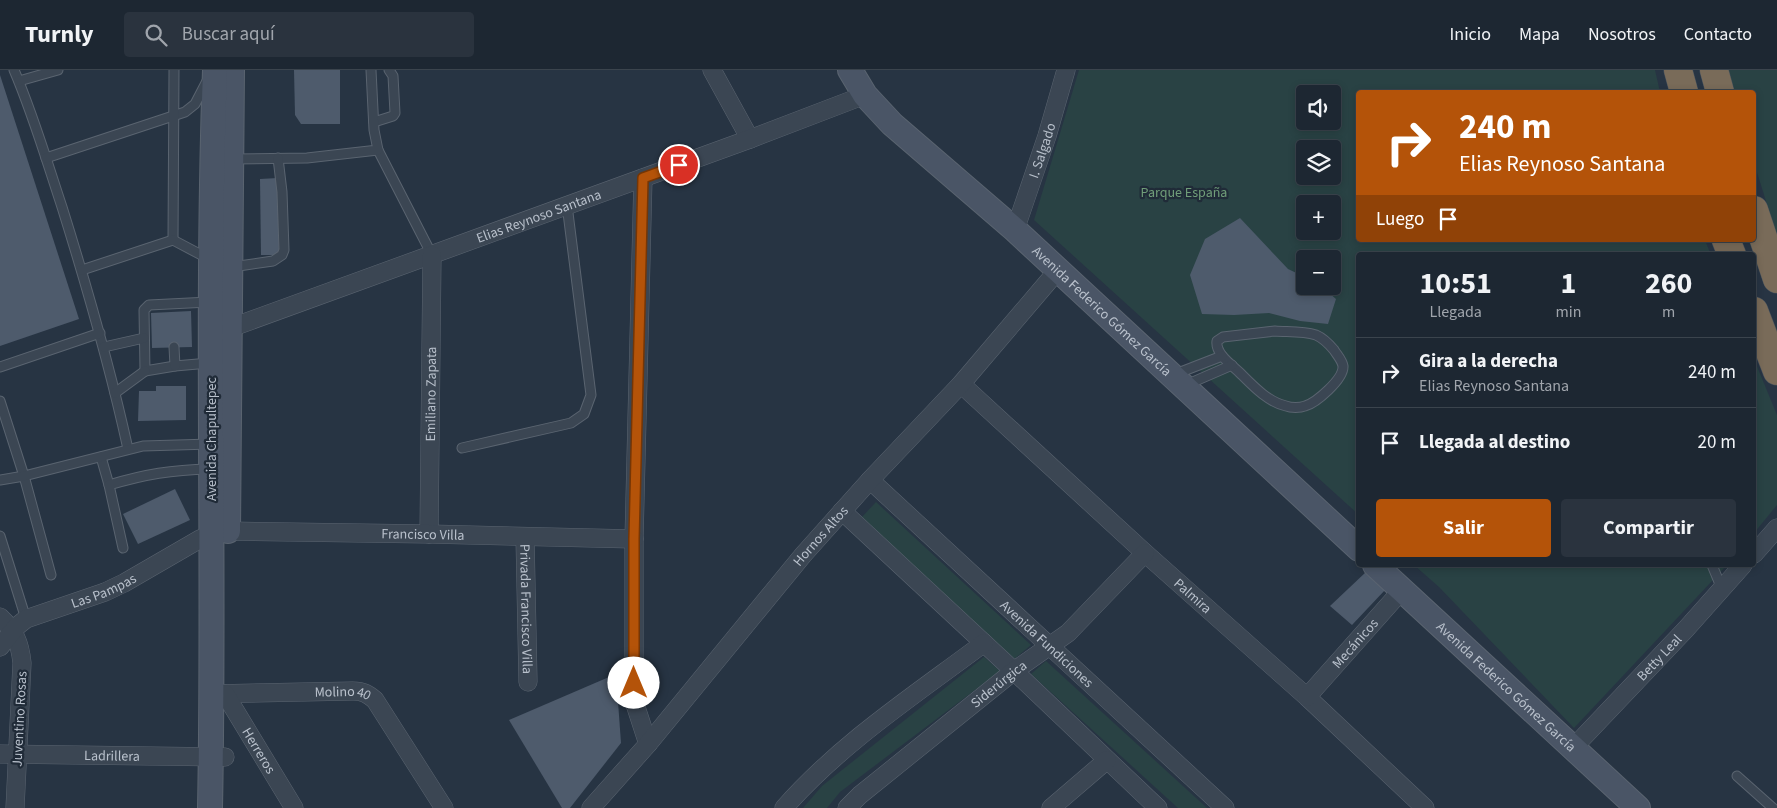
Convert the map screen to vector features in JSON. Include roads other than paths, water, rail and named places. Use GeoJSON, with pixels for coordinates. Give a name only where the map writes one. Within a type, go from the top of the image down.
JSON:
{"type":"FeatureCollection","features":[{"type":"Feature","properties":{"kind":"highway"},"geometry":{"type":"LineString","coordinates":[[1678,70],[1683,90]]}},
{"type":"Feature","properties":{"kind":"highway"},"geometry":{"type":"LineString","coordinates":[[1714,70],[1719,90]]}},
{"type":"Feature","properties":{"kind":"highway"},"geometry":{"type":"LineString","coordinates":[[1756,216],[1777,279]]}},
{"type":"Feature","properties":{"kind":"highway"},"geometry":{"type":"LineString","coordinates":[[1756,316],[1777,371]]}},
{"type":"Feature","properties":{"kind":"street","name":"Avenida Chapultepec"},"geometry":{"type":"LineString","coordinates":[[210,808],[218,757],[220,533],[220,263],[211,212],[221,159],[214,70]]}},
{"type":"Feature","properties":{"kind":"street"},"geometry":{"type":"LineString","coordinates":[[220,263],[221,159],[232,70]]}},
{"type":"Feature","properties":{"kind":"street"},"geometry":{"type":"LineString","coordinates":[[712,70],[750,139]]}},
{"type":"Feature","properties":{"kind":"street","name":"Avenida Federico Gómez García"},"geometry":{"type":"LineString","coordinates":[[850,70],[865,95],[892,124],[1015,230],[1356,547]]}},
{"type":"Feature","properties":{"kind":"street","name":"I. Salgado"},"geometry":{"type":"LineString","coordinates":[[1015,230],[1047,136],[1066,70]]}},
{"type":"Feature","properties":{"kind":"street","name":"Elias Reynoso Santana"},"geometry":{"type":"LineString","coordinates":[[220,332],[750,139],[865,95]]}},
{"type":"Feature","properties":{"kind":"street"},"geometry":{"type":"LineString","coordinates":[[643,178],[634,539],[634,701],[648,744]]}},
{"type":"Feature","properties":{"kind":"street","name":"Emiliano Zapata"},"geometry":{"type":"LineString","coordinates":[[429,534],[432,255]]}},
{"type":"Feature","properties":{"kind":"street","name":"Hornos Altos"},"geometry":{"type":"LineString","coordinates":[[591,808],[648,744],[803,555],[870,480],[961,384],[1058,270]]}},
{"type":"Feature","properties":{"kind":"street","name":"Palmira"},"geometry":{"type":"LineString","coordinates":[[961,384],[1145,553],[1308,697],[1425,808]]}},
{"type":"Feature","properties":{"kind":"street","name":"Avenida Fundiciones"},"geometry":{"type":"LineString","coordinates":[[870,480],[1225,808]]}},
{"type":"Feature","properties":{"kind":"street"},"geometry":{"type":"LineString","coordinates":[[842,511],[1158,808]]}},
{"type":"Feature","properties":{"kind":"street"},"geometry":{"type":"LineString","coordinates":[[1756,552],[1777,528]]}},
{"type":"Feature","properties":{"kind":"street","name":"Francisco Villa"},"geometry":{"type":"LineString","coordinates":[[220,533],[429,534],[634,539]]}},
{"type":"Feature","properties":{"kind":"street","name":"Las Pampas"},"geometry":{"type":"LineString","coordinates":[[0,647],[20,625],[124,584],[220,533]]}},
{"type":"Feature","properties":{"kind":"street","name":"Privada Francisco Villa"},"geometry":{"type":"LineString","coordinates":[[525,536],[528,682]]}},
{"type":"Feature","properties":{"kind":"street","name":"Siderúrgica"},"geometry":{"type":"LineString","coordinates":[[847,808],[860,795],[1014,671],[1068,633],[1145,553]]}},
{"type":"Feature","properties":{"kind":"street","name":"Avenida Federico Gómez García"},"geometry":{"type":"LineString","coordinates":[[1378,567],[1638,808]]}},
{"type":"Feature","properties":{"kind":"street","name":"Betty Leal"},"geometry":{"type":"LineString","coordinates":[[1573,748],[1742,567]]}},
{"type":"Feature","properties":{"kind":"street","name":"Mecánicos"},"geometry":{"type":"LineString","coordinates":[[1308,697],[1402,590]]}},
{"type":"Feature","properties":{"kind":"street"},"geometry":{"type":"LineString","coordinates":[[0,617],[20,625]]}},
{"type":"Feature","properties":{"kind":"street","name":"Juventino Rosas"},"geometry":{"type":"LineString","coordinates":[[15,808],[9,754],[22,663],[20,625]]}},
{"type":"Feature","properties":{"kind":"street"},"geometry":{"type":"LineString","coordinates":[[784,808],[823,769],[867,731],[984,643]]}},
{"type":"Feature","properties":{"kind":"street","name":"Molino 40"},"geometry":{"type":"LineString","coordinates":[[218,694],[354,690],[368,694],[375,700],[444,808]]}},
{"type":"Feature","properties":{"kind":"street","name":"Herreros"},"geometry":{"type":"LineString","coordinates":[[218,694],[294,808]]}},
{"type":"Feature","properties":{"kind":"street","name":"Ladrillera"},"geometry":{"type":"LineString","coordinates":[[9,754],[218,757]]}},
{"type":"Feature","properties":{"kind":"street"},"geometry":{"type":"LineString","coordinates":[[218,757],[225,808]]}},
{"type":"Feature","properties":{"kind":"street"},"geometry":{"type":"LineString","coordinates":[[1051,808],[1108,760]]}},
{"type":"Feature","properties":{"kind":"lane"},"geometry":{"type":"LineString","coordinates":[[14,70],[25,77],[46,158],[82,270],[104,347],[128,449]]}},
{"type":"Feature","properties":{"kind":"lane"},"geometry":{"type":"LineString","coordinates":[[25,77],[58,70]]}},
{"type":"Feature","properties":{"kind":"lane"},"geometry":{"type":"LineString","coordinates":[[173,240],[174,70]]}},
{"type":"Feature","properties":{"kind":"lane"},"geometry":{"type":"LineString","coordinates":[[46,158],[186,112],[195,104],[214,70]]}},
{"type":"Feature","properties":{"kind":"lane"},"geometry":{"type":"LineString","coordinates":[[371,70],[374,122],[378,150],[432,255]]}},
{"type":"Feature","properties":{"kind":"lane"},"geometry":{"type":"LineString","coordinates":[[374,122],[393,116],[395,113],[393,76],[389,70]]}},
{"type":"Feature","properties":{"kind":"lane"},"geometry":{"type":"LineString","coordinates":[[221,159],[306,158],[378,150]]}},
{"type":"Feature","properties":{"kind":"lane"},"geometry":{"type":"LineString","coordinates":[[82,270],[173,240],[220,263],[273,261],[282,255],[284,250],[282,192],[278,158]]}},
{"type":"Feature","properties":{"kind":"lane"},"geometry":{"type":"LineString","coordinates":[[462,448],[571,423],[584,414],[591,395],[567,206]]}},
{"type":"Feature","properties":{"kind":"lane"},"geometry":{"type":"LineString","coordinates":[[145,370],[144,310],[146,307],[152,305],[174,307],[220,302]]}},
{"type":"Feature","properties":{"kind":"lane"},"geometry":{"type":"LineString","coordinates":[[1275,331],[1300,332],[1315,335],[1330,346],[1341,360],[1342,372],[1317,400],[1305,406],[1287,407],[1278,404],[1256,389],[1222,356],[1216,343],[1218,339],[1223,337],[1275,331]]}},
{"type":"Feature","properties":{"kind":"lane"},"geometry":{"type":"LineString","coordinates":[[0,367],[100,333]]}},
{"type":"Feature","properties":{"kind":"lane"},"geometry":{"type":"LineString","coordinates":[[104,347],[144,338]]}},
{"type":"Feature","properties":{"kind":"lane"},"geometry":{"type":"LineString","coordinates":[[174,348],[175,366]]}},
{"type":"Feature","properties":{"kind":"lane"},"geometry":{"type":"LineString","coordinates":[[1178,381],[1222,356]]}},
{"type":"Feature","properties":{"kind":"lane"},"geometry":{"type":"LineString","coordinates":[[115,393],[145,370],[220,363]]}},
{"type":"Feature","properties":{"kind":"lane"},"geometry":{"type":"LineString","coordinates":[[1178,381],[1232,365]]}},
{"type":"Feature","properties":{"kind":"lane"},"geometry":{"type":"LineString","coordinates":[[0,401],[24,476],[51,575]]}},
{"type":"Feature","properties":{"kind":"lane"},"geometry":{"type":"LineString","coordinates":[[0,480],[24,476],[128,449],[158,445],[220,444]]}},
{"type":"Feature","properties":{"kind":"lane"},"geometry":{"type":"LineString","coordinates":[[101,457],[123,548]]}},
{"type":"Feature","properties":{"kind":"lane"},"geometry":{"type":"LineString","coordinates":[[109,485],[137,477],[170,471],[220,469]]}},
{"type":"Feature","properties":{"kind":"lane"},"geometry":{"type":"LineString","coordinates":[[0,536],[20,625]]}},
{"type":"Feature","properties":{"kind":"lane"},"geometry":{"type":"LineString","coordinates":[[1713,567],[1722,589]]}},
{"type":"Feature","properties":{"kind":"lane"},"geometry":{"type":"LineString","coordinates":[[1737,776],[1773,808]]}},
{"type":"Feature","properties":{"kind":"park label","name":"Parque España"},"geometry":{"type":"Point","coordinates":[1184,192]}}]}
